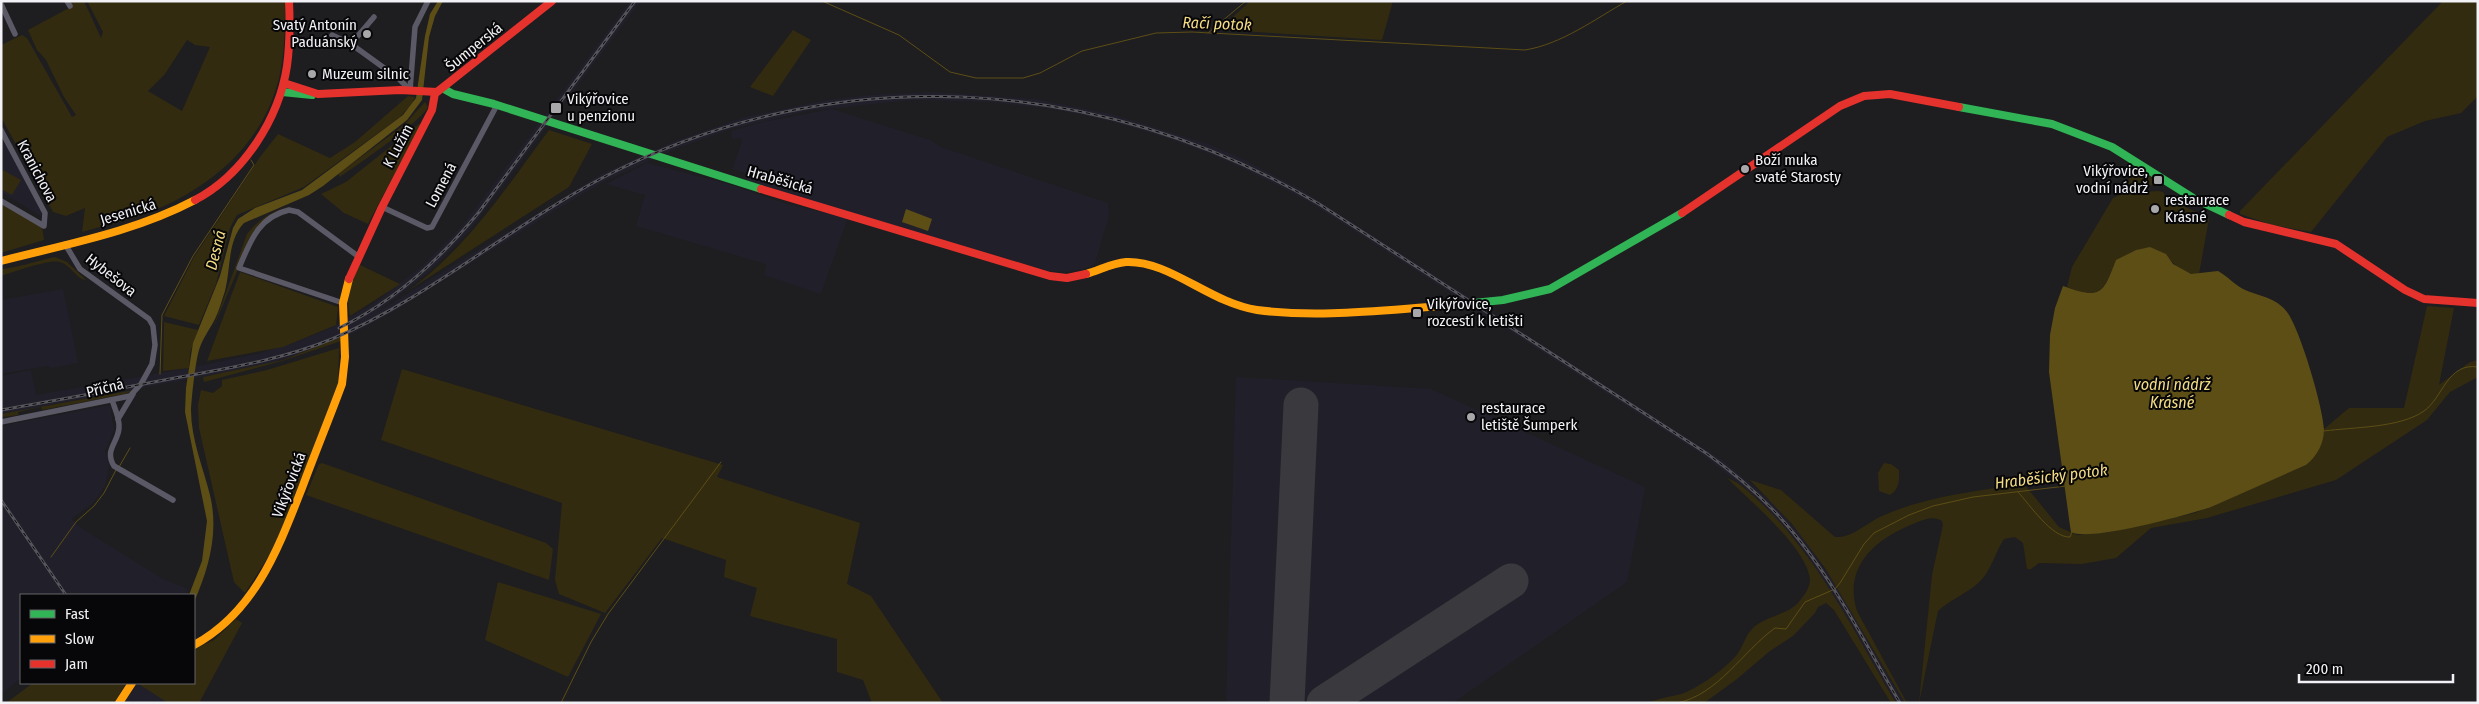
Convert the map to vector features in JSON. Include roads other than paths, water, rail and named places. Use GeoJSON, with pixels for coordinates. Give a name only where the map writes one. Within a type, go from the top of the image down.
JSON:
{"type":"FeatureCollection","features":[{"type":"Feature","properties":{"kind":"street","name":"Jesenická"},"geometry":{"type":"LineString","coordinates":[[1,261],[128,228],[180,209],[217,185],[246,156],[263,133],[282,92],[291,45],[289,1]]}},
{"type":"Feature","properties":{"kind":"street"},"geometry":{"type":"LineString","coordinates":[[412,91],[414,27],[428,1]]}},
{"type":"Feature","properties":{"kind":"street","name":"Šumperská"},"geometry":{"type":"LineString","coordinates":[[430,93],[444,89],[552,1]]}},
{"type":"Feature","properties":{"kind":"street"},"geometry":{"type":"LineString","coordinates":[[1,4],[15,34]]}},
{"type":"Feature","properties":{"kind":"street"},"geometry":{"type":"LineString","coordinates":[[351,44],[374,17]]}},
{"type":"Feature","properties":{"kind":"street"},"geometry":{"type":"LineString","coordinates":[[332,36],[351,44],[398,78],[412,91]]}},
{"type":"Feature","properties":{"kind":"street"},"geometry":{"type":"LineString","coordinates":[[284,83],[318,94]]}},
{"type":"Feature","properties":{"kind":"street","name":"Hraběšická"},"geometry":{"type":"LineString","coordinates":[[444,89],[453,94],[497,106],[687,167],[1050,276],[1072,278],[1110,264],[1138,263],[1152,266],[1227,302],[1251,309],[1274,311],[1360,311],[1515,300],[1550,289],[1691,208],[1840,106],[1864,96],[1890,94],[2030,118],[2070,130],[2112,146],[2193,198],[2244,222],[2336,244],[2413,295],[2435,301],[2478,303]]}},
{"type":"Feature","properties":{"kind":"street"},"geometry":{"type":"LineString","coordinates":[[282,92],[296,94],[412,91],[430,93]]}},
{"type":"Feature","properties":{"kind":"street","name":"K Lužím"},"geometry":{"type":"LineString","coordinates":[[381,209],[432,110],[430,93]]}},
{"type":"Feature","properties":{"kind":"street","name":"Lomená"},"geometry":{"type":"LineString","coordinates":[[381,209],[427,228],[432,227],[497,106]]}},
{"type":"Feature","properties":{"kind":"street","name":"Kranichova"},"geometry":{"type":"LineString","coordinates":[[1,130],[45,213],[44,226],[1,201]]}},
{"type":"Feature","properties":{"kind":"street","name":"Vikýřovická"},"geometry":{"type":"LineString","coordinates":[[195,645],[211,637],[232,618],[266,573],[277,552],[342,384],[345,357],[343,303],[347,284],[381,209]]}},
{"type":"Feature","properties":{"kind":"street"},"geometry":{"type":"LineString","coordinates":[[343,303],[239,268],[257,228],[289,210],[298,212],[359,257]]}},
{"type":"Feature","properties":{"kind":"street","name":"Hybešova"},"geometry":{"type":"LineString","coordinates":[[65,244],[72,259],[85,273],[149,319]]}},
{"type":"Feature","properties":{"kind":"street","name":"Příčná"},"geometry":{"type":"LineString","coordinates":[[1,422],[112,400],[133,394],[149,371],[154,355],[155,335],[149,319]]}},
{"type":"Feature","properties":{"kind":"street"},"geometry":{"type":"LineString","coordinates":[[118,419],[133,394]]}},
{"type":"Feature","properties":{"kind":"street"},"geometry":{"type":"LineString","coordinates":[[112,400],[119,429],[110,451],[110,459],[114,466],[173,500]]}},
{"type":"Feature","properties":{"kind":"street"},"geometry":{"type":"LineString","coordinates":[[119,703],[131,684]]}},
{"type":"Feature","properties":{"kind":"water"},"geometry":{"type":"Polygon","coordinates":[[[438,1],[443,1],[435,16],[429,37],[422,100],[407,120],[309,195],[244,223],[235,238],[230,255],[225,291],[216,316],[200,346],[193,388],[191,410],[193,432],[213,509],[211,550],[195,599],[195,594],[189,594],[202,561],[207,521],[185,412],[186,388],[193,343],[220,276],[233,228],[238,219],[255,208],[302,190],[403,115],[416,98],[430,14],[438,1]]]}},
{"type":"Feature","properties":{"kind":"water"},"geometry":{"type":"Polygon","coordinates":[[[906,209],[932,219],[928,231],[902,222],[906,209]]]}},
{"type":"Feature","properties":{"kind":"water","name":"vodní nádrž Krásné"},"geometry":{"type":"Polygon","coordinates":[[[2150,247],[2166,254],[2173,264],[2191,274],[2218,271],[2243,289],[2272,300],[2283,307],[2298,334],[2310,369],[2323,418],[2323,440],[2317,454],[2306,465],[2211,507],[2182,516],[2117,531],[2081,534],[2071,532],[2049,372],[2050,335],[2055,308],[2063,286],[2085,293],[2099,291],[2108,280],[2116,260],[2136,250],[2150,247]]]}},
{"type":"Feature","properties":{"kind":"waterway","name":"Račí potok"},"geometry":{"type":"LineString","coordinates":[[822,1],[899,35],[950,72],[976,78],[1023,78],[1040,73],[1082,51],[1156,33],[1192,32],[1525,50],[1565,37],[1627,1]]}},
{"type":"Feature","properties":{"kind":"waterway"},"geometry":{"type":"LineString","coordinates":[[1208,33],[1246,1]]}},
{"type":"Feature","properties":{"kind":"waterway","name":"Desná"},"geometry":{"type":"LineString","coordinates":[[160,374],[162,315],[193,256],[254,165],[251,160]]}},
{"type":"Feature","properties":{"kind":"waterway","name":"Hraběšický potok"},"geometry":{"type":"LineString","coordinates":[[2324,431],[2390,424],[2414,417],[2431,405],[2452,375],[2468,367],[2478,367]]}},
{"type":"Feature","properties":{"kind":"waterway"},"geometry":{"type":"LineString","coordinates":[[119,467],[130,448]]}},
{"type":"Feature","properties":{"kind":"waterway"},"geometry":{"type":"LineString","coordinates":[[561,703],[591,642],[608,614],[721,462]]}},
{"type":"Feature","properties":{"kind":"waterway"},"geometry":{"type":"LineString","coordinates":[[51,557],[76,522],[94,506],[104,493],[116,470]]}},
{"type":"Feature","properties":{"kind":"waterway","name":"Hraběšický potok"},"geometry":{"type":"LineString","coordinates":[[1677,703],[1692,698],[1718,682],[1763,637],[1775,628],[1786,629],[1805,602],[1835,589],[1864,544],[1874,533],[1909,515],[1933,506],[1973,497],[2066,486]]}},
{"type":"Feature","properties":{"kind":"waterway"},"geometry":{"type":"LineString","coordinates":[[2018,492],[2049,527],[2063,536],[2070,537],[2072,532]]}},
{"type":"Feature","properties":{"kind":"railway"},"geometry":{"type":"LineString","coordinates":[[339,328],[379,305],[397,292],[449,246],[479,212],[635,1]]}},
{"type":"Feature","properties":{"kind":"railway"},"geometry":{"type":"LineString","coordinates":[[1,410],[254,363],[293,353],[332,339],[402,304],[536,217],[604,177],[691,139],[781,113],[873,99],[964,97],[1056,107],[1146,128],[1234,161],[1319,204],[1706,453],[1756,493],[1800,541],[1828,579],[1900,703]]}},
{"type":"Feature","properties":{"kind":"railway"},"geometry":{"type":"LineString","coordinates":[[1,500],[65,594]]}},
{"type":"Feature","properties":{"kind":"place","name":"Svatý Antonín Paduánský"},"geometry":{"type":"Point","coordinates":[367,34]}},
{"type":"Feature","properties":{"kind":"place","name":"Muzeum silnic"},"geometry":{"type":"Point","coordinates":[312,74]}},
{"type":"Feature","properties":{"kind":"place","name":"Vikýřovice u penzionu"},"geometry":{"type":"Point","coordinates":[556,108]}},
{"type":"Feature","properties":{"kind":"place","name":"Boží muka svaté Starosty"},"geometry":{"type":"Point","coordinates":[1745,169]}},
{"type":"Feature","properties":{"kind":"place","name":"Vikýřovice, vodní nádrž"},"geometry":{"type":"Point","coordinates":[2158,180]}},
{"type":"Feature","properties":{"kind":"place","name":"restaurace Krásné"},"geometry":{"type":"Point","coordinates":[2155,209]}},
{"type":"Feature","properties":{"kind":"place","name":"Vikýřovice, rozcestí k letišti"},"geometry":{"type":"Point","coordinates":[1417,313]}},
{"type":"Feature","properties":{"kind":"place","name":"restaurace letiště Šumperk"},"geometry":{"type":"Point","coordinates":[1471,417]}}]}
